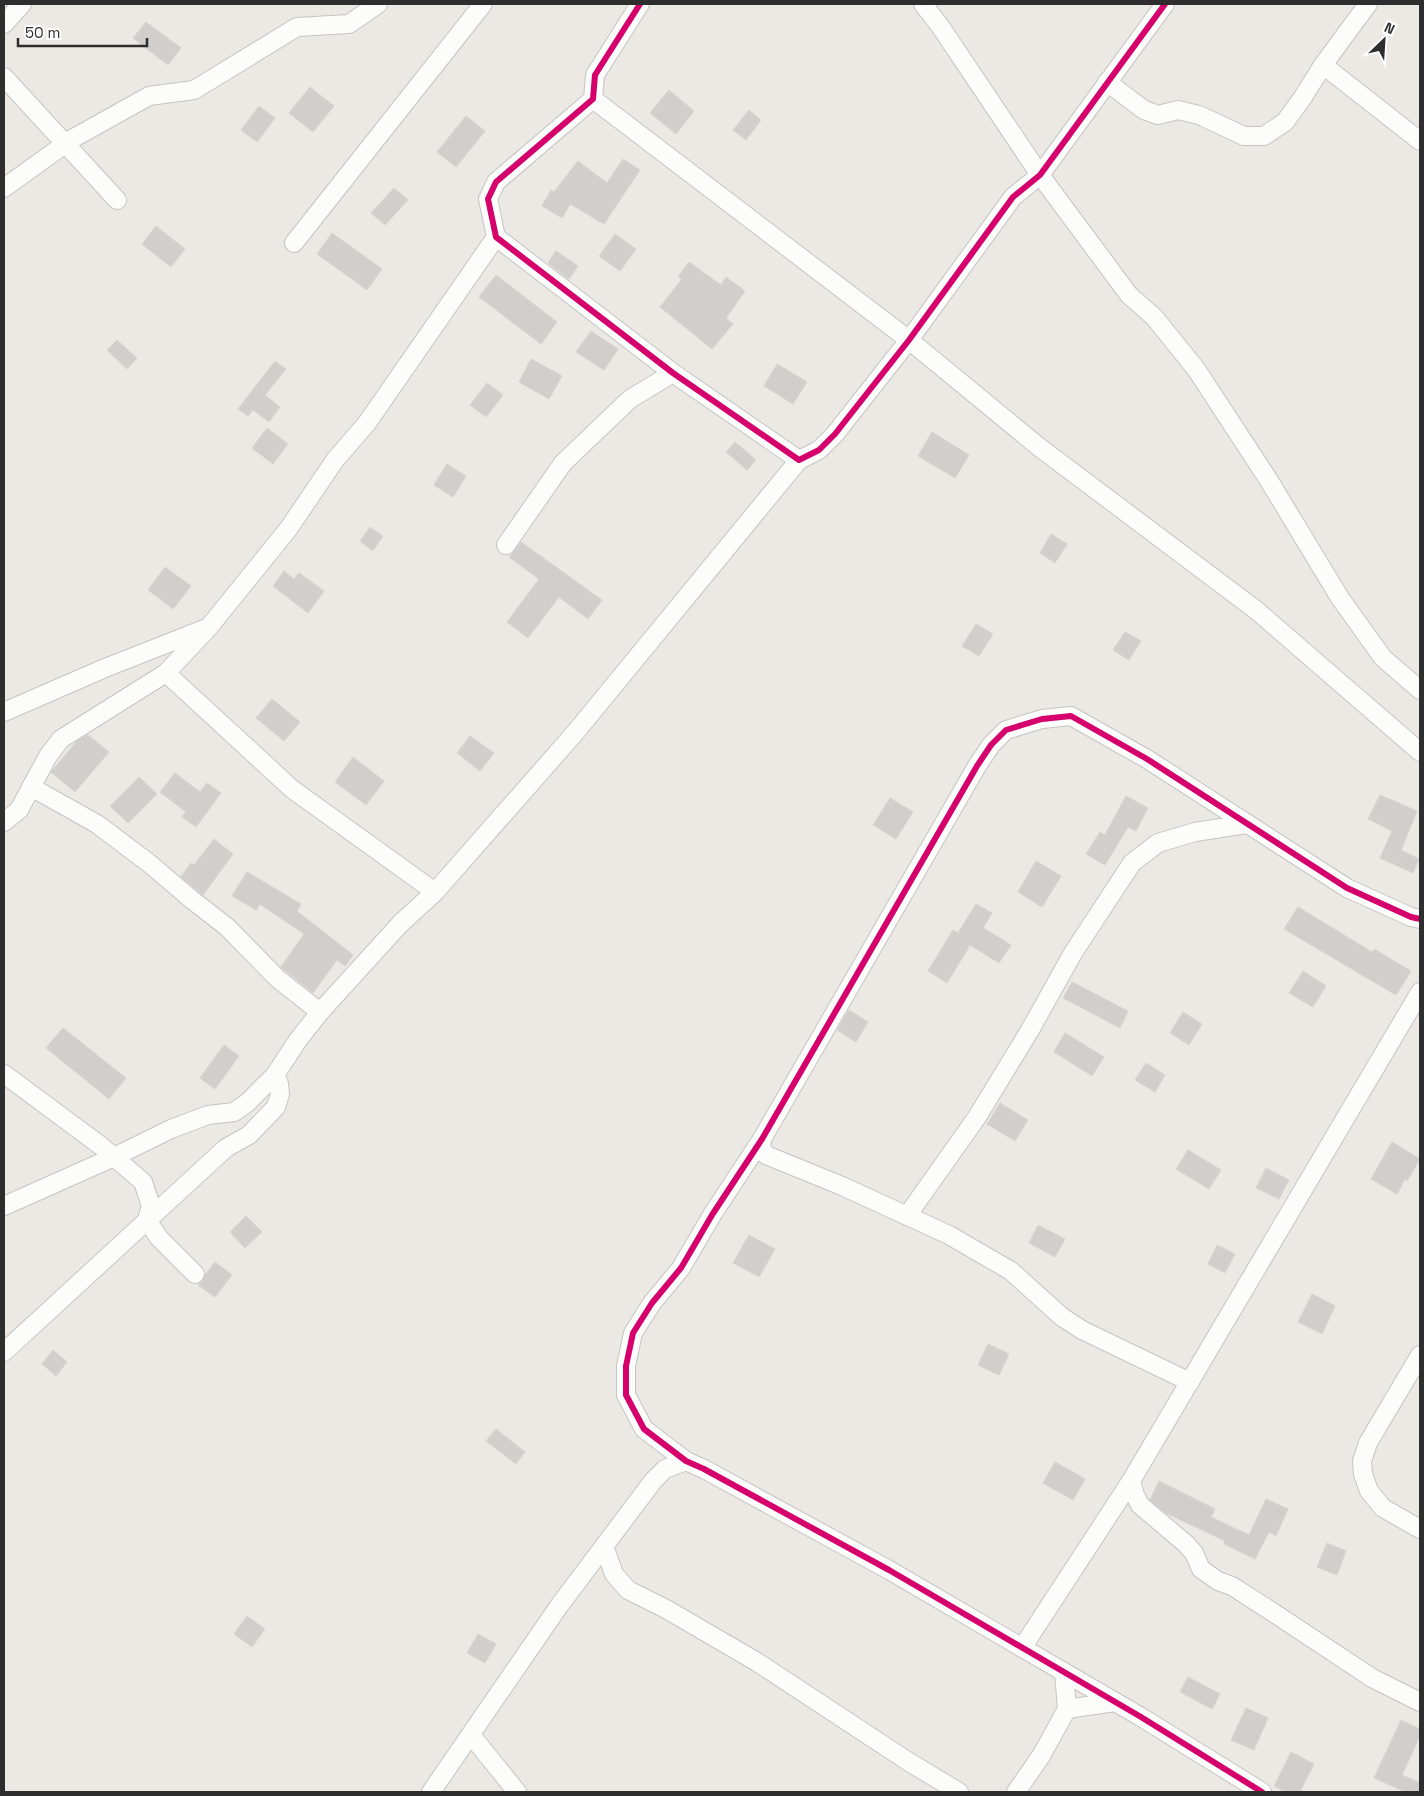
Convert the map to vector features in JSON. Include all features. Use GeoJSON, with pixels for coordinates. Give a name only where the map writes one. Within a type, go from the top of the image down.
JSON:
{"type":"FeatureCollection","features":[{"type":"Feature","properties":{"kind":"street"},"geometry":{"type":"LineString","coordinates":[[4,24],[22,4]]}},
{"type":"Feature","properties":{"kind":"street"},"geometry":{"type":"LineString","coordinates":[[4,188],[65,144],[149,96],[194,90],[298,27],[349,24],[378,4]]}},
{"type":"Feature","properties":{"kind":"street"},"geometry":{"type":"LineString","coordinates":[[294,243],[483,4]]}},
{"type":"Feature","properties":{"kind":"street"},"geometry":{"type":"LineString","coordinates":[[640,4],[595,75],[593,99],[496,182],[488,199],[496,237],[673,373],[799,460]]}},
{"type":"Feature","properties":{"kind":"street"},"geometry":{"type":"LineString","coordinates":[[923,4],[940,26],[1040,175],[1128,295],[1154,318],[1196,369],[1268,480],[1340,598],[1383,658],[1420,690]]}},
{"type":"Feature","properties":{"kind":"street"},"geometry":{"type":"LineString","coordinates":[[4,1206],[114,1157],[171,1129],[208,1115],[234,1112],[248,1103],[275,1075],[298,1040],[320,1012],[401,923],[435,892],[574,734],[799,460],[819,450],[835,434],[909,340],[1013,197],[1040,175],[1165,4]]}},
{"type":"Feature","properties":{"kind":"street"},"geometry":{"type":"LineString","coordinates":[[1107,82],[1144,110],[1158,115],[1178,110],[1199,115],[1244,136],[1264,136],[1285,122],[1368,4]]}},
{"type":"Feature","properties":{"kind":"street"},"geometry":{"type":"LineString","coordinates":[[1323,66],[1420,141]]}},
{"type":"Feature","properties":{"kind":"street"},"geometry":{"type":"LineString","coordinates":[[4,77],[117,200]]}},
{"type":"Feature","properties":{"kind":"street"},"geometry":{"type":"LineString","coordinates":[[593,99],[909,340],[1039,447],[1256,610],[1420,752]]}},
{"type":"Feature","properties":{"kind":"street"},"geometry":{"type":"LineString","coordinates":[[4,822],[19,810],[48,756],[60,739],[166,673],[209,627],[289,528],[335,460],[367,423],[496,237]]}},
{"type":"Feature","properties":{"kind":"street"},"geometry":{"type":"LineString","coordinates":[[506,546],[563,463],[630,399],[673,373]]}},
{"type":"Feature","properties":{"kind":"street"},"geometry":{"type":"LineString","coordinates":[[4,712],[105,668],[209,627]]}},
{"type":"Feature","properties":{"kind":"street"},"geometry":{"type":"LineString","coordinates":[[166,673],[292,789],[435,892]]}},
{"type":"Feature","properties":{"kind":"street"},"geometry":{"type":"LineString","coordinates":[[1262,1792],[1115,1702],[889,1570],[712,1474],[686,1462],[644,1429],[626,1395],[626,1366],[633,1332],[652,1303],[681,1268],[712,1215],[762,1139],[977,766],[991,745],[1006,730],[1042,719],[1071,716],[1147,759],[1347,888],[1411,917],[1420,919]]}},
{"type":"Feature","properties":{"kind":"street"},"geometry":{"type":"LineString","coordinates":[[31,787],[97,824],[150,864],[227,927],[278,979],[320,1012]]}},
{"type":"Feature","properties":{"kind":"street"},"geometry":{"type":"LineString","coordinates":[[908,1216],[977,1117],[1030,1030],[1073,953],[1132,863],[1158,843],[1194,832],[1247,824]]}},
{"type":"Feature","properties":{"kind":"street"},"geometry":{"type":"LineString","coordinates":[[1022,1648],[1131,1481],[1420,992]]}},
{"type":"Feature","properties":{"kind":"street"},"geometry":{"type":"LineString","coordinates":[[4,1074],[114,1157],[143,1182],[151,1206],[146,1220]]}},
{"type":"Feature","properties":{"kind":"street"},"geometry":{"type":"LineString","coordinates":[[4,1352],[226,1148],[249,1135],[276,1107],[280,1094],[279,1084],[275,1075]]}},
{"type":"Feature","properties":{"kind":"street"},"geometry":{"type":"LineString","coordinates":[[762,1139],[761,1148],[766,1155],[949,1235],[1011,1271],[1062,1317],[1082,1330],[1190,1382]]}},
{"type":"Feature","properties":{"kind":"street"},"geometry":{"type":"LineString","coordinates":[[146,1220],[159,1238],[196,1274]]}},
{"type":"Feature","properties":{"kind":"street"},"geometry":{"type":"LineString","coordinates":[[1420,1355],[1368,1443],[1362,1461],[1363,1474],[1369,1491],[1383,1508],[1420,1529]]}},
{"type":"Feature","properties":{"kind":"street"},"geometry":{"type":"LineString","coordinates":[[431,1792],[559,1606],[653,1481],[665,1469],[686,1462]]}},
{"type":"Feature","properties":{"kind":"street"},"geometry":{"type":"LineString","coordinates":[[1131,1481],[1140,1505],[1186,1544],[1194,1553],[1201,1569],[1218,1581],[1232,1586],[1372,1678],[1420,1702]]}},
{"type":"Feature","properties":{"kind":"street"},"geometry":{"type":"LineString","coordinates":[[604,1546],[614,1574],[628,1590],[666,1609],[757,1662],[958,1792]]}},
{"type":"Feature","properties":{"kind":"street"},"geometry":{"type":"LineString","coordinates":[[1016,1792],[1041,1756],[1067,1709],[1064,1672]]}},
{"type":"Feature","properties":{"kind":"street"},"geometry":{"type":"LineString","coordinates":[[1067,1709],[1115,1702]]}},
{"type":"Feature","properties":{"kind":"street"},"geometry":{"type":"LineString","coordinates":[[471,1735],[517,1792]]}},
{"type":"Feature","properties":{"kind":"building"},"geometry":{"type":"Polygon","coordinates":[[[146,22],[181,48],[168,65],[133,38],[146,22]]]}},
{"type":"Feature","properties":{"kind":"building"},"geometry":{"type":"Polygon","coordinates":[[[310,87],[334,106],[313,132],[289,113],[310,87]]]}},
{"type":"Feature","properties":{"kind":"building"},"geometry":{"type":"Polygon","coordinates":[[[669,90],[694,111],[676,134],[650,113],[669,90]]]}},
{"type":"Feature","properties":{"kind":"building"},"geometry":{"type":"Polygon","coordinates":[[[259,106],[275,118],[257,142],[241,130],[259,106]]]}},
{"type":"Feature","properties":{"kind":"building"},"geometry":{"type":"Polygon","coordinates":[[[749,110],[761,120],[746,140],[733,130],[749,110]]]}},
{"type":"Feature","properties":{"kind":"building"},"geometry":{"type":"Polygon","coordinates":[[[466,116],[485,131],[456,167],[437,152],[466,116]]]}},
{"type":"Feature","properties":{"kind":"building"},"geometry":{"type":"Polygon","coordinates":[[[623,159],[640,170],[604,224],[570,204],[562,218],[542,206],[551,190],[554,192],[578,161],[607,183],[623,159]]]}},
{"type":"Feature","properties":{"kind":"building"},"geometry":{"type":"Polygon","coordinates":[[[394,188],[408,200],[385,225],[371,213],[394,188]]]}},
{"type":"Feature","properties":{"kind":"building"},"geometry":{"type":"Polygon","coordinates":[[[156,226],[185,249],[171,267],[142,244],[156,226]]]}},
{"type":"Feature","properties":{"kind":"building"},"geometry":{"type":"Polygon","coordinates":[[[332,233],[382,269],[367,290],[317,254],[332,233]]]}},
{"type":"Feature","properties":{"kind":"building"},"geometry":{"type":"Polygon","coordinates":[[[615,234],[636,249],[620,271],[599,256],[615,234]]]}},
{"type":"Feature","properties":{"kind":"building"},"geometry":{"type":"Polygon","coordinates":[[[556,251],[578,266],[569,279],[548,263],[556,251]]]}},
{"type":"Feature","properties":{"kind":"building"},"geometry":{"type":"Polygon","coordinates":[[[689,262],[721,285],[726,277],[745,291],[726,318],[733,324],[712,349],[660,307],[682,279],[678,277],[689,262]]]}},
{"type":"Feature","properties":{"kind":"building"},"geometry":{"type":"Polygon","coordinates":[[[496,275],[557,322],[541,344],[479,297],[496,275]]]}},
{"type":"Feature","properties":{"kind":"building"},"geometry":{"type":"Polygon","coordinates":[[[591,331],[618,349],[604,370],[576,352],[591,331]]]}},
{"type":"Feature","properties":{"kind":"building"},"geometry":{"type":"Polygon","coordinates":[[[117,340],[137,358],[127,369],[107,350],[117,340]]]}},
{"type":"Feature","properties":{"kind":"building"},"geometry":{"type":"Polygon","coordinates":[[[531,359],[562,376],[549,399],[519,382],[531,359]]]}},
{"type":"Feature","properties":{"kind":"building"},"geometry":{"type":"Polygon","coordinates":[[[275,361],[286,369],[265,395],[280,407],[269,422],[253,410],[248,416],[238,409],[275,361]]]}},
{"type":"Feature","properties":{"kind":"building"},"geometry":{"type":"Polygon","coordinates":[[[777,364],[807,382],[793,404],[764,386],[777,364]]]}},
{"type":"Feature","properties":{"kind":"building"},"geometry":{"type":"Polygon","coordinates":[[[487,383],[503,395],[486,417],[470,405],[487,383]]]}},
{"type":"Feature","properties":{"kind":"building"},"geometry":{"type":"Polygon","coordinates":[[[267,428],[288,444],[273,464],[252,448],[267,428]]]}},
{"type":"Feature","properties":{"kind":"building"},"geometry":{"type":"Polygon","coordinates":[[[932,432],[969,455],[955,478],[918,456],[932,432]]]}},
{"type":"Feature","properties":{"kind":"building"},"geometry":{"type":"Polygon","coordinates":[[[735,442],[756,460],[747,470],[726,452],[735,442]]]}},
{"type":"Feature","properties":{"kind":"building"},"geometry":{"type":"Polygon","coordinates":[[[447,464],[466,476],[453,497],[434,485],[447,464]]]}},
{"type":"Feature","properties":{"kind":"building"},"geometry":{"type":"Polygon","coordinates":[[[370,527],[383,536],[373,551],[360,541],[370,527]]]}},
{"type":"Feature","properties":{"kind":"building"},"geometry":{"type":"Polygon","coordinates":[[[1051,534],[1067,544],[1055,563],[1040,553],[1051,534]]]}},
{"type":"Feature","properties":{"kind":"building"},"geometry":{"type":"Polygon","coordinates":[[[521,542],[602,600],[588,619],[559,597],[528,638],[507,622],[539,579],[509,557],[521,542]]]}},
{"type":"Feature","properties":{"kind":"building"},"geometry":{"type":"Polygon","coordinates":[[[165,567],[191,586],[173,609],[148,590],[165,567]]]}},
{"type":"Feature","properties":{"kind":"building"},"geometry":{"type":"Polygon","coordinates":[[[284,571],[294,579],[299,573],[324,591],[308,613],[273,586],[284,571]]]}},
{"type":"Feature","properties":{"kind":"building"},"geometry":{"type":"Polygon","coordinates":[[[976,624],[993,634],[979,656],[962,646],[976,624]]]}},
{"type":"Feature","properties":{"kind":"building"},"geometry":{"type":"Polygon","coordinates":[[[1125,632],[1141,641],[1129,660],[1113,650],[1125,632]]]}},
{"type":"Feature","properties":{"kind":"building"},"geometry":{"type":"Polygon","coordinates":[[[272,699],[300,722],[284,741],[256,718],[272,699]]]}},
{"type":"Feature","properties":{"kind":"building"},"geometry":{"type":"Polygon","coordinates":[[[88,735],[109,752],[75,792],[51,772],[77,741],[88,735]]]}},
{"type":"Feature","properties":{"kind":"building"},"geometry":{"type":"Polygon","coordinates":[[[470,736],[494,753],[480,771],[457,753],[470,736]]]}},
{"type":"Feature","properties":{"kind":"building"},"geometry":{"type":"Polygon","coordinates":[[[353,757],[384,781],[366,805],[335,782],[353,757]]]}},
{"type":"Feature","properties":{"kind":"building"},"geometry":{"type":"Polygon","coordinates":[[[175,773],[200,792],[207,783],[221,793],[196,827],[182,817],[186,812],[160,792],[175,773]]]}},
{"type":"Feature","properties":{"kind":"building"},"geometry":{"type":"Polygon","coordinates":[[[139,777],[157,794],[128,823],[110,806],[139,777]]]}},
{"type":"Feature","properties":{"kind":"building"},"geometry":{"type":"Polygon","coordinates":[[[1380,795],[1417,811],[1401,850],[1419,859],[1413,873],[1380,858],[1392,831],[1368,819],[1380,795]]]}},
{"type":"Feature","properties":{"kind":"building"},"geometry":{"type":"Polygon","coordinates":[[[1126,796],[1148,808],[1136,831],[1128,827],[1105,865],[1086,854],[1100,832],[1105,835],[1126,796]]]}},
{"type":"Feature","properties":{"kind":"building"},"geometry":{"type":"Polygon","coordinates":[[[890,798],[913,812],[896,839],[873,825],[890,798]]]}},
{"type":"Feature","properties":{"kind":"building"},"geometry":{"type":"Polygon","coordinates":[[[214,839],[233,854],[203,895],[181,877],[191,863],[194,865],[214,839]]]}},
{"type":"Feature","properties":{"kind":"building"},"geometry":{"type":"Polygon","coordinates":[[[1036,861],[1061,876],[1042,907],[1018,892],[1036,861]]]}},
{"type":"Feature","properties":{"kind":"building"},"geometry":{"type":"Polygon","coordinates":[[[247,872],[301,904],[297,911],[353,955],[345,966],[337,960],[313,993],[281,967],[304,934],[260,904],[256,910],[232,896],[247,872]]]}},
{"type":"Feature","properties":{"kind":"building"},"geometry":{"type":"Polygon","coordinates":[[[976,904],[992,913],[983,928],[1011,945],[999,963],[970,945],[947,983],[928,971],[953,930],[958,933],[976,904]]]}},
{"type":"Feature","properties":{"kind":"building"},"geometry":{"type":"Polygon","coordinates":[[[1298,907],[1372,952],[1374,949],[1411,971],[1396,995],[1284,929],[1298,907]]]}},
{"type":"Feature","properties":{"kind":"building"},"geometry":{"type":"Polygon","coordinates":[[[1303,971],[1326,986],[1313,1007],[1289,993],[1303,971]]]}},
{"type":"Feature","properties":{"kind":"building"},"geometry":{"type":"Polygon","coordinates":[[[1072,982],[1128,1011],[1120,1028],[1063,998],[1072,982]]]}},
{"type":"Feature","properties":{"kind":"building"},"geometry":{"type":"Polygon","coordinates":[[[849,1010],[868,1022],[856,1042],[837,1030],[849,1010]]]}},
{"type":"Feature","properties":{"kind":"building"},"geometry":{"type":"Polygon","coordinates":[[[1183,1012],[1202,1024],[1189,1045],[1170,1033],[1183,1012]]]}},
{"type":"Feature","properties":{"kind":"building"},"geometry":{"type":"Polygon","coordinates":[[[63,1028],[126,1078],[109,1099],[46,1048],[63,1028]]]}},
{"type":"Feature","properties":{"kind":"building"},"geometry":{"type":"Polygon","coordinates":[[[1065,1033],[1104,1057],[1092,1076],[1054,1052],[1065,1033]]]}},
{"type":"Feature","properties":{"kind":"building"},"geometry":{"type":"Polygon","coordinates":[[[224,1045],[239,1056],[215,1089],[200,1078],[224,1045]]]}},
{"type":"Feature","properties":{"kind":"building"},"geometry":{"type":"Polygon","coordinates":[[[1146,1063],[1165,1075],[1155,1092],[1135,1080],[1146,1063]]]}},
{"type":"Feature","properties":{"kind":"building"},"geometry":{"type":"Polygon","coordinates":[[[1000,1103],[1028,1120],[1015,1141],[987,1124],[1000,1103]]]}},
{"type":"Feature","properties":{"kind":"building"},"geometry":{"type":"Polygon","coordinates":[[[1392,1142],[1420,1159],[1407,1181],[1405,1179],[1397,1194],[1371,1179],[1392,1142]]]}},
{"type":"Feature","properties":{"kind":"building"},"geometry":{"type":"Polygon","coordinates":[[[1188,1150],[1221,1170],[1209,1189],[1176,1169],[1188,1150]]]}},
{"type":"Feature","properties":{"kind":"building"},"geometry":{"type":"Polygon","coordinates":[[[1266,1168],[1289,1180],[1279,1199],[1256,1188],[1266,1168]]]}},
{"type":"Feature","properties":{"kind":"building"},"geometry":{"type":"Polygon","coordinates":[[[246,1216],[262,1232],[245,1248],[230,1232],[246,1216]]]}},
{"type":"Feature","properties":{"kind":"building"},"geometry":{"type":"Polygon","coordinates":[[[1038,1225],[1065,1239],[1055,1257],[1029,1243],[1038,1225]]]}},
{"type":"Feature","properties":{"kind":"building"},"geometry":{"type":"Polygon","coordinates":[[[749,1235],[775,1249],[759,1277],[733,1263],[749,1235]]]}},
{"type":"Feature","properties":{"kind":"building"},"geometry":{"type":"Polygon","coordinates":[[[1217,1245],[1235,1254],[1225,1273],[1208,1264],[1217,1245]]]}},
{"type":"Feature","properties":{"kind":"building"},"geometry":{"type":"Polygon","coordinates":[[[215,1262],[232,1275],[215,1297],[198,1285],[203,1281],[205,1275],[215,1262]]]}},
{"type":"Feature","properties":{"kind":"building"},"geometry":{"type":"Polygon","coordinates":[[[1312,1294],[1335,1306],[1322,1334],[1298,1322],[1312,1294]]]}},
{"type":"Feature","properties":{"kind":"building"},"geometry":{"type":"Polygon","coordinates":[[[988,1344],[1009,1354],[999,1375],[978,1365],[988,1344]]]}},
{"type":"Feature","properties":{"kind":"building"},"geometry":{"type":"Polygon","coordinates":[[[53,1350],[67,1362],[56,1376],[42,1364],[53,1350]]]}},
{"type":"Feature","properties":{"kind":"building"},"geometry":{"type":"Polygon","coordinates":[[[496,1429],[525,1452],[516,1464],[486,1441],[496,1429]]]}},
{"type":"Feature","properties":{"kind":"building"},"geometry":{"type":"Polygon","coordinates":[[[1055,1462],[1085,1479],[1073,1500],[1043,1483],[1055,1462]]]}},
{"type":"Feature","properties":{"kind":"building"},"geometry":{"type":"Polygon","coordinates":[[[1159,1481],[1215,1509],[1211,1517],[1249,1535],[1266,1499],[1288,1509],[1276,1536],[1269,1532],[1255,1559],[1224,1544],[1225,1541],[1166,1513],[1150,1500],[1159,1481]]]}},
{"type":"Feature","properties":{"kind":"building"},"geometry":{"type":"Polygon","coordinates":[[[1327,1543],[1346,1551],[1337,1575],[1317,1567],[1327,1543]]]}},
{"type":"Feature","properties":{"kind":"building"},"geometry":{"type":"Polygon","coordinates":[[[247,1616],[265,1629],[252,1647],[234,1634],[247,1616]]]}},
{"type":"Feature","properties":{"kind":"building"},"geometry":{"type":"Polygon","coordinates":[[[478,1634],[496,1644],[485,1663],[467,1653],[478,1634]]]}},
{"type":"Feature","properties":{"kind":"building"},"geometry":{"type":"Polygon","coordinates":[[[1188,1677],[1220,1694],[1212,1709],[1180,1692],[1188,1677]]]}},
{"type":"Feature","properties":{"kind":"building"},"geometry":{"type":"Polygon","coordinates":[[[1246,1708],[1268,1718],[1254,1750],[1231,1740],[1246,1708]]]}},
{"type":"Feature","properties":{"kind":"building"},"geometry":{"type":"Polygon","coordinates":[[[1401,1720],[1420,1729],[1420,1736],[1402,1775],[1420,1783],[1420,1792],[1406,1792],[1374,1778],[1401,1720]]]}},
{"type":"Feature","properties":{"kind":"building"},"geometry":{"type":"Polygon","coordinates":[[[1291,1752],[1314,1764],[1300,1792],[1286,1792],[1274,1786],[1291,1752]]]}},
{"type":"Feature","properties":{"kind":"cycle path"},"geometry":{"type":"LineString","coordinates":[[640,4],[595,75],[593,99],[496,182],[488,199],[496,237],[673,373],[799,460],[819,450],[835,434],[909,340],[1013,197],[1040,175],[1165,4]]}},
{"type":"Feature","properties":{"kind":"cycle path"},"geometry":{"type":"LineString","coordinates":[[1262,1792],[1141,1717],[889,1570],[686,1461],[644,1429],[626,1395],[626,1366],[633,1333],[652,1303],[681,1268],[712,1215],[762,1139],[977,766],[991,745],[1006,730],[1042,719],[1071,716],[1147,759],[1347,888],[1411,917],[1420,919]]}}]}
